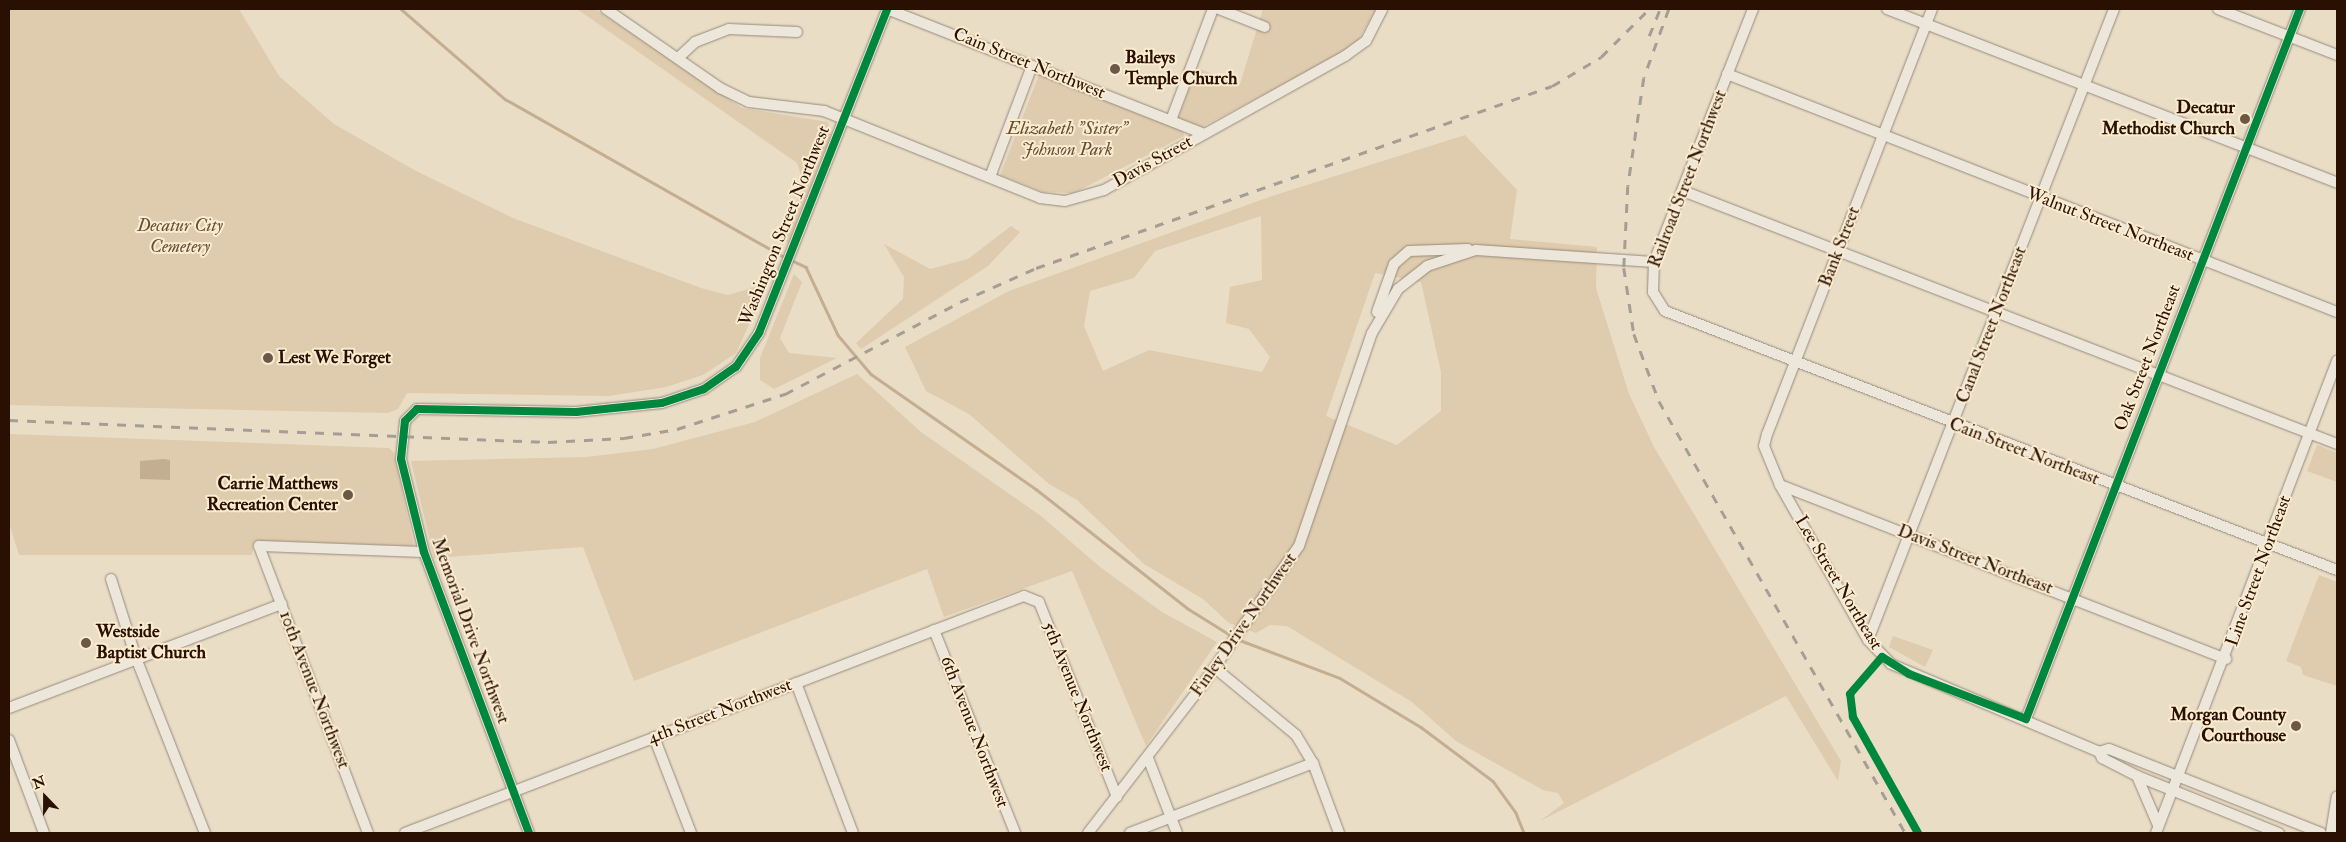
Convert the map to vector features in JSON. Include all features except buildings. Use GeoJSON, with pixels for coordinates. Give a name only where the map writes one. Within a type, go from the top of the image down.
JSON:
{"type":"FeatureCollection","features":[{"type":"Feature","properties":{"kind":"street","name":"Davis Street"},"geometry":{"type":"LineString","coordinates":[[606,9],[720,88],[749,102],[812,109],[844,118],[1040,198],[1077,201],[1204,134],[1358,48],[1382,9]]}},
{"type":"Feature","properties":{"kind":"street","name":"Cain Street Northwest"},"geometry":{"type":"LineString","coordinates":[[887,9],[1204,134]]}},
{"type":"Feature","properties":{"kind":"street","name":"Washington Street Northwest"},"geometry":{"type":"LineString","coordinates":[[417,409],[576,412],[630,408],[685,397],[720,380],[750,352],[783,274],[887,9]]}},
{"type":"Feature","properties":{"kind":"street"},"geometry":{"type":"LineString","coordinates":[[1171,120],[1213,9]]}},
{"type":"Feature","properties":{"kind":"street"},"geometry":{"type":"LineString","coordinates":[[1219,9],[1265,28]]}},
{"type":"Feature","properties":{"kind":"street","name":"Railroad Street Northwest"},"geometry":{"type":"LineString","coordinates":[[1753,9],[1654,262],[1651,275],[1658,303],[1674,317],[1795,363]]}},
{"type":"Feature","properties":{"kind":"street"},"geometry":{"type":"LineString","coordinates":[[1887,9],[2337,183]]}},
{"type":"Feature","properties":{"kind":"street","name":"Bank Street"},"geometry":{"type":"LineString","coordinates":[[1780,485],[1764,446],[1932,9]]}},
{"type":"Feature","properties":{"kind":"street","name":"Canal Street Northeast"},"geometry":{"type":"LineString","coordinates":[[1868,640],[1954,425],[2114,9]]}},
{"type":"Feature","properties":{"kind":"street"},"geometry":{"type":"LineString","coordinates":[[2218,9],[2337,55]]}},
{"type":"Feature","properties":{"kind":"street","name":"Oak Street Northeast"},"geometry":{"type":"LineString","coordinates":[[2026,719],[2070,597],[2300,9]]}},
{"type":"Feature","properties":{"kind":"street"},"geometry":{"type":"LineString","coordinates":[[678,58],[702,38],[729,29],[797,32]]}},
{"type":"Feature","properties":{"kind":"street"},"geometry":{"type":"LineString","coordinates":[[990,177],[1032,66]]}},
{"type":"Feature","properties":{"kind":"street","name":"Walnut Street Northeast"},"geometry":{"type":"LineString","coordinates":[[1727,74],[1882,138],[2041,198],[2202,262],[2337,312]]}},
{"type":"Feature","properties":{"kind":"street"},"geometry":{"type":"LineString","coordinates":[[1683,190],[2337,444]]}},
{"type":"Feature","properties":{"kind":"street","name":"Finley Drive Northwest"},"geometry":{"type":"LineString","coordinates":[[1088,833],[1148,758],[1215,668],[1300,546],[1394,264],[1409,251],[1476,250],[1654,262]]}},
{"type":"Feature","properties":{"kind":"street","name":"Finley Drive Northwest"},"geometry":{"type":"LineString","coordinates":[[1372,333],[1398,288],[1416,272],[1476,250]]}},
{"type":"Feature","properties":{"kind":"street","name":"Line Street Northeast"},"geometry":{"type":"LineString","coordinates":[[2179,780],[2270,546],[2309,433],[2337,361]]}},
{"type":"Feature","properties":{"kind":"street","name":"Cain Street Northeast"},"geometry":{"type":"LineString","coordinates":[[1795,363],[2337,570]]}},
{"type":"Feature","properties":{"kind":"street","name":"Memorial Drive Northwest"},"geometry":{"type":"LineString","coordinates":[[417,409],[405,421],[400,443],[424,552],[530,833]]}},
{"type":"Feature","properties":{"kind":"street","name":"Davis Street Northeast"},"geometry":{"type":"LineString","coordinates":[[1780,485],[2226,659]]}},
{"type":"Feature","properties":{"kind":"street","name":"Lee Street Northeast"},"geometry":{"type":"LineString","coordinates":[[1780,485],[1868,640],[1890,664],[1909,674],[2026,719],[2100,752],[2109,749],[2179,780],[2321,833]]}},
{"type":"Feature","properties":{"kind":"street","name":"10th Avenue Northwest"},"geometry":{"type":"LineString","coordinates":[[368,833],[259,546],[346,551],[424,552]]}},
{"type":"Feature","properties":{"kind":"street"},"geometry":{"type":"LineString","coordinates":[[111,579],[136,658],[205,833]]}},
{"type":"Feature","properties":{"kind":"street","name":"4th Street Northwest"},"geometry":{"type":"LineString","coordinates":[[405,833],[1024,596],[1036,598]]}},
{"type":"Feature","properties":{"kind":"street","name":"5th Avenue Northwest"},"geometry":{"type":"LineString","coordinates":[[1036,598],[1117,797]]}},
{"type":"Feature","properties":{"kind":"street"},"geometry":{"type":"LineString","coordinates":[[9,708],[136,658],[282,604]]}},
{"type":"Feature","properties":{"kind":"street","name":"6th Avenue Northwest"},"geometry":{"type":"LineString","coordinates":[[934,630],[1014,833]]}},
{"type":"Feature","properties":{"kind":"street"},"geometry":{"type":"LineString","coordinates":[[1215,668],[1286,725],[1313,763],[1339,833]]}},
{"type":"Feature","properties":{"kind":"street"},"geometry":{"type":"LineString","coordinates":[[796,683],[853,833]]}},
{"type":"Feature","properties":{"kind":"street"},"geometry":{"type":"LineString","coordinates":[[654,738],[691,833]]}},
{"type":"Feature","properties":{"kind":"street"},"geometry":{"type":"LineString","coordinates":[[9,740],[44,833]]}},
{"type":"Feature","properties":{"kind":"street","name":"Lee Street Northeast"},"geometry":{"type":"LineString","coordinates":[[2100,752],[2102,758],[2137,776],[2279,833]]}},
{"type":"Feature","properties":{"kind":"street"},"geometry":{"type":"LineString","coordinates":[[1148,758],[1177,833]]}},
{"type":"Feature","properties":{"kind":"street"},"geometry":{"type":"LineString","coordinates":[[1130,833],[1313,763]]}},
{"type":"Feature","properties":{"kind":"street"},"geometry":{"type":"LineString","coordinates":[[2137,776],[2157,829]]}},
{"type":"Feature","properties":{"kind":"street"},"geometry":{"type":"LineString","coordinates":[[2157,829],[2179,780]]}},
{"type":"Feature","properties":{"kind":"street"},"geometry":{"type":"LineString","coordinates":[[2331,833],[2337,796]]}},
{"type":"Feature","properties":{"kind":"green space","name":"Decatur City Cemetery"},"geometry":{"type":"Polygon","coordinates":[[[9,9],[239,9],[279,76],[334,124],[416,171],[513,218],[701,288],[728,295],[755,287],[774,270],[736,353],[703,375],[666,387],[609,396],[407,393],[398,409],[388,413],[9,405],[9,9]]]}},
{"type":"Feature","properties":{"kind":"green space"},"geometry":{"type":"Polygon","coordinates":[[[577,9],[595,9],[742,108],[828,122],[831,135],[788,243],[781,239],[804,184],[797,163],[577,9]]]}},
{"type":"Feature","properties":{"kind":"green space"},"geometry":{"type":"Polygon","coordinates":[[[1263,9],[1376,9],[1355,46],[1202,127],[1178,118],[1197,68],[1240,84],[1263,9]]]}},
{"type":"Feature","properties":{"kind":"green space","name":"Elizabeth \"Sister\" Johnson Park"},"geometry":{"type":"Polygon","coordinates":[[[1039,75],[1183,131],[1184,136],[1074,193],[1043,192],[1000,175],[1039,75]]]}},
{"type":"Feature","properties":{"kind":"green space"},"geometry":{"type":"Polygon","coordinates":[[[1465,135],[1517,190],[1510,239],[1597,247],[1596,288],[1629,394],[1654,447],[1841,761],[1838,781],[1786,696],[1540,821],[1564,803],[1558,793],[1543,790],[1456,741],[1412,702],[1287,626],[1270,625],[1256,633],[1229,623],[1203,599],[1144,564],[1077,500],[1049,484],[969,414],[926,391],[905,347],[1009,291],[1272,196],[1465,135]],[[1261,216],[1155,251],[1134,278],[1090,291],[1084,326],[1103,371],[1149,350],[1262,372],[1270,357],[1249,329],[1226,323],[1230,287],[1262,280],[1261,216]],[[1375,273],[1326,416],[1397,445],[1441,411],[1441,372],[1421,282],[1375,273]]]}},
{"type":"Feature","properties":{"kind":"green space"},"geometry":{"type":"Polygon","coordinates":[[[1011,226],[1020,232],[988,266],[861,349],[856,343],[903,299],[904,277],[884,244],[930,269],[968,259],[1011,226]]]}},
{"type":"Feature","properties":{"kind":"green space"},"geometry":{"type":"Polygon","coordinates":[[[794,274],[802,282],[780,338],[789,353],[837,358],[774,389],[760,380],[760,358],[794,274]]]}},
{"type":"Feature","properties":{"kind":"green space"},"geometry":{"type":"Polygon","coordinates":[[[857,374],[921,432],[1041,516],[1100,567],[1162,612],[1217,642],[1146,746],[1072,571],[944,617],[927,569],[634,681],[583,547],[434,558],[411,461],[586,457],[653,449],[755,422],[857,374]]]}},
{"type":"Feature","properties":{"kind":"green space"},"geometry":{"type":"Polygon","coordinates":[[[9,434],[389,448],[394,453],[414,546],[254,541],[252,555],[19,555],[9,523],[9,434]]]}},
{"type":"Feature","properties":{"kind":"green space"},"geometry":{"type":"Polygon","coordinates":[[[2317,445],[2337,453],[2337,482],[2307,471],[2317,445]]]}},
{"type":"Feature","properties":{"kind":"green space"},"geometry":{"type":"Polygon","coordinates":[[[2319,575],[2337,582],[2337,686],[2303,675],[2301,667],[2286,661],[2319,575]]]}},
{"type":"Feature","properties":{"kind":"green space"},"geometry":{"type":"Polygon","coordinates":[[[1893,636],[1933,650],[1925,667],[1889,647],[1893,636]]]}},
{"type":"Feature","properties":{"kind":"shaded area"},"geometry":{"type":"Polygon","coordinates":[[[170,460],[170,480],[140,479],[140,461],[170,460]]]}},
{"type":"Feature","properties":{"kind":"waterway"},"geometry":{"type":"LineString","coordinates":[[401,9],[505,99],[786,258]]}},
{"type":"Feature","properties":{"kind":"waterway"},"geometry":{"type":"LineString","coordinates":[[791,260],[806,267],[838,335],[871,374],[1036,489],[1187,608],[1232,636]]}},
{"type":"Feature","properties":{"kind":"waterway"},"geometry":{"type":"LineString","coordinates":[[1237,639],[1340,678],[1421,727],[1493,781],[1516,813],[1524,833]]}},
{"type":"Feature","properties":{"kind":"railway"},"geometry":{"type":"LineString","coordinates":[[9,420],[548,442],[624,438],[677,429],[785,394],[960,302],[1036,268],[1552,86],[1601,57],[1649,9]]}},
{"type":"Feature","properties":{"kind":"railway"},"geometry":{"type":"LineString","coordinates":[[1649,36],[1660,9]]}},
{"type":"Feature","properties":{"kind":"railway"},"geometry":{"type":"LineString","coordinates":[[1669,9],[1644,78],[1628,186],[1624,268],[1634,334],[1659,401],[1905,833]]}},
{"type":"Feature","properties":{"kind":"cycle path"},"geometry":{"type":"LineString","coordinates":[[529,833],[424,552],[401,459],[405,421],[417,409],[576,412],[662,403],[704,389],[736,367],[759,333],[887,9]]}},
{"type":"Feature","properties":{"kind":"cycle path"},"geometry":{"type":"LineString","coordinates":[[1918,833],[1853,717],[1850,694],[1882,657],[1909,674],[2026,719],[2300,9]]}},
{"type":"Feature","properties":{"kind":"place","name":"Baileys Temple Church"},"geometry":{"type":"Point","coordinates":[1115,69]}},
{"type":"Feature","properties":{"kind":"place","name":"Decatur Methodist Church"},"geometry":{"type":"Point","coordinates":[2245,119]}},
{"type":"Feature","properties":{"kind":"place","name":"Lest We Forget"},"geometry":{"type":"Point","coordinates":[268,358]}},
{"type":"Feature","properties":{"kind":"place","name":"Carrie Matthews Recreation Center"},"geometry":{"type":"Point","coordinates":[348,495]}},
{"type":"Feature","properties":{"kind":"place","name":"Westside Baptist Church"},"geometry":{"type":"Point","coordinates":[86,643]}},
{"type":"Feature","properties":{"kind":"place","name":"Morgan County Courthouse"},"geometry":{"type":"Point","coordinates":[2296,726]}}]}
